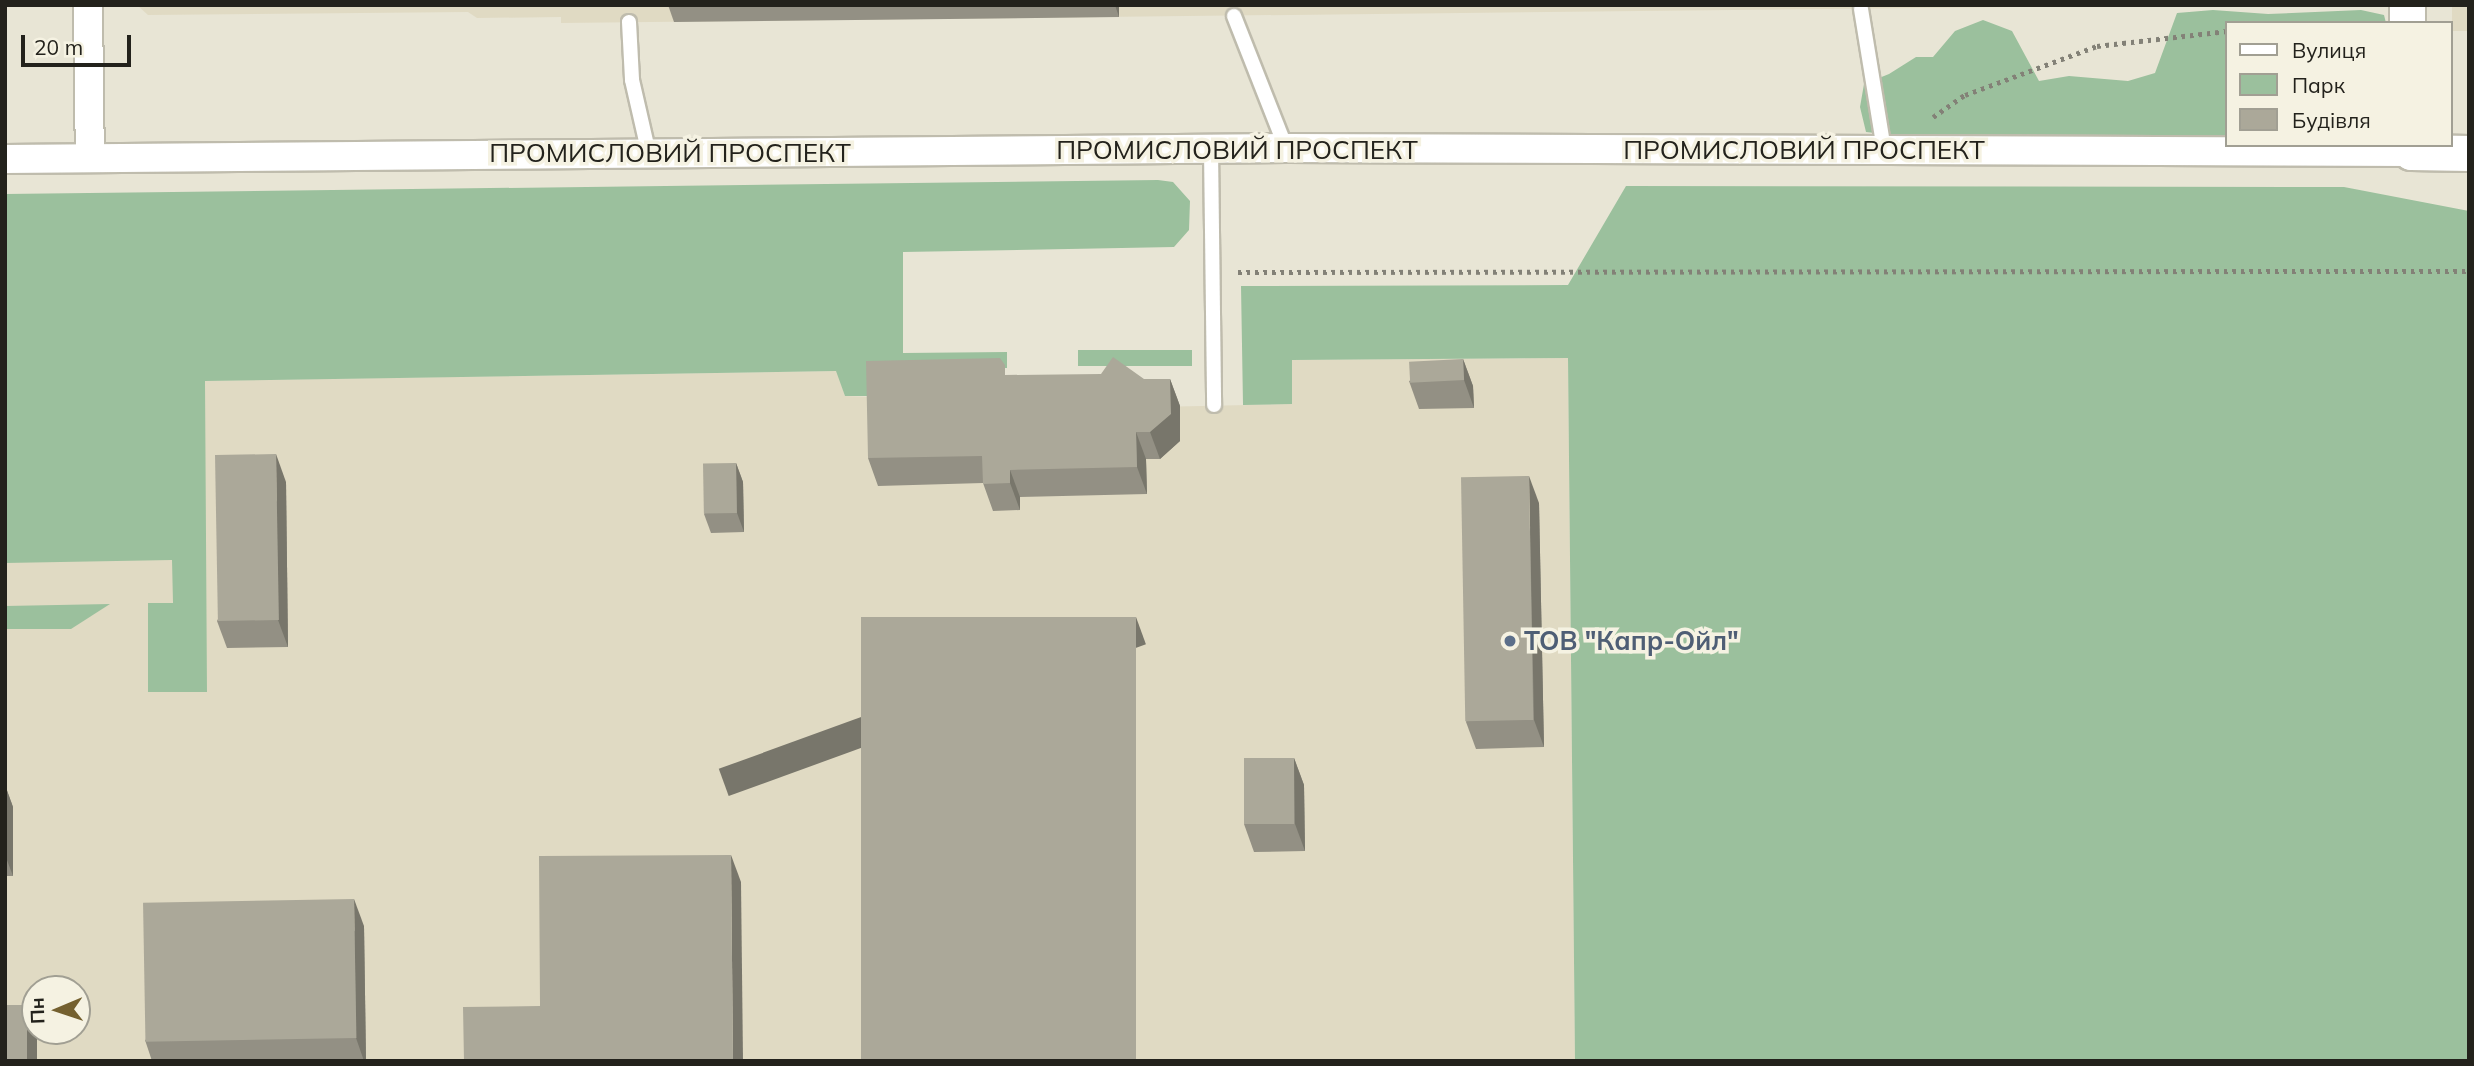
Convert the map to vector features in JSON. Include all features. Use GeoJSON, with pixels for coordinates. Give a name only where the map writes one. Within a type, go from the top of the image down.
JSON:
{"type":"FeatureCollection","features":[{"type":"Feature","properties":{"kind":"street"},"geometry":{"type":"LineString","coordinates":[[88,5],[90,158]]}},
{"type":"Feature","properties":{"kind":"street","name":"ПРОМИСЛОВИЙ ПРОСПЕКТ"},"geometry":{"type":"LineString","coordinates":[[5,159],[1286,148],[2411,149],[2469,153]]}},
{"type":"Feature","properties":{"kind":"lane"},"geometry":{"type":"LineString","coordinates":[[1861,9],[1884,150]]}},
{"type":"Feature","properties":{"kind":"lane"},"geometry":{"type":"LineString","coordinates":[[1234,16],[1286,148]]}},
{"type":"Feature","properties":{"kind":"lane"},"geometry":{"type":"LineString","coordinates":[[629,22],[632,80],[649,153]]}},
{"type":"Feature","properties":{"kind":"lane"},"geometry":{"type":"LineString","coordinates":[[1211,149],[1214,405]]}},
{"type":"Feature","properties":{"kind":"path"},"geometry":{"type":"LineString","coordinates":[[1884,150],[1965,95],[2097,46],[2226,31]]}},
{"type":"Feature","properties":{"kind":"path"},"geometry":{"type":"LineString","coordinates":[[1212,272],[2469,271]]}},
{"type":"Feature","properties":{"kind":"shaded area"},"geometry":{"type":"Polygon","coordinates":[[[137,5],[2182,5],[561,23],[561,17],[477,18],[468,12],[148,15],[137,5]]]}},
{"type":"Feature","properties":{"kind":"shaded area"},"geometry":{"type":"Polygon","coordinates":[[[2452,5],[2469,5],[2469,31],[2453,31],[2452,5]]]}},
{"type":"Feature","properties":{"kind":"shaded area"},"geometry":{"type":"Polygon","coordinates":[[[1568,358],[1575,1061],[5,1061],[5,384],[837,371],[845,396],[1154,407],[1292,404],[1292,360],[1568,358]]]}},
{"type":"Feature","properties":{"kind":"green space"},"geometry":{"type":"Polygon","coordinates":[[[2213,10],[2268,14],[2361,10],[2384,15],[2386,21],[2226,21],[2226,136],[1920,138],[1866,132],[1860,107],[1864,84],[1889,74],[1916,57],[1933,57],[1955,31],[1983,20],[2012,31],[2039,81],[2069,76],[2128,81],[2155,73],[2177,13],[2213,10]]]}},
{"type":"Feature","properties":{"kind":"green space"},"geometry":{"type":"Polygon","coordinates":[[[1158,180],[1173,182],[1190,201],[1189,230],[1174,247],[903,252],[903,353],[1007,352],[1007,368],[904,369],[876,396],[845,396],[836,371],[205,381],[207,692],[148,692],[148,603],[173,603],[172,560],[5,563],[5,194],[1158,180]]]}},
{"type":"Feature","properties":{"kind":"green space"},"geometry":{"type":"Polygon","coordinates":[[[1626,186],[2344,187],[2469,211],[2469,1061],[1575,1061],[1568,358],[1292,360],[1292,404],[1243,405],[1241,286],[1568,285],[1626,186]]]}},
{"type":"Feature","properties":{"kind":"green space"},"geometry":{"type":"Polygon","coordinates":[[[1078,350],[1192,350],[1192,366],[1078,366],[1078,350]]]}},
{"type":"Feature","properties":{"kind":"green space"},"geometry":{"type":"Polygon","coordinates":[[[110,604],[71,629],[5,629],[5,606],[110,604]]]}},
{"type":"Feature","properties":{"kind":"building"},"geometry":{"type":"Polygon","coordinates":[[[1113,357],[1144,379],[1170,379],[1171,414],[1150,432],[1136,432],[1137,467],[1010,470],[1010,483],[983,484],[982,456],[868,458],[866,361],[1000,358],[1005,365],[1005,375],[1101,374],[1113,357]]]}},
{"type":"Feature","properties":{"kind":"building"},"geometry":{"type":"Polygon","coordinates":[[[1463,359],[1464,380],[1410,383],[1409,362],[1463,359]]]}},
{"type":"Feature","properties":{"kind":"building"},"geometry":{"type":"Polygon","coordinates":[[[276,454],[279,620],[218,621],[215,455],[276,454]]]}},
{"type":"Feature","properties":{"kind":"building"},"geometry":{"type":"Polygon","coordinates":[[[736,463],[737,513],[704,514],[703,464],[736,463]]]}},
{"type":"Feature","properties":{"kind":"building"},"geometry":{"type":"Polygon","coordinates":[[[1529,476],[1533,720],[1465,721],[1461,477],[1529,476]]]}},
{"type":"Feature","properties":{"kind":"building"},"geometry":{"type":"Polygon","coordinates":[[[861,617],[1136,617],[1136,1061],[861,1061],[861,617]]]}},
{"type":"Feature","properties":{"kind":"building"},"geometry":{"type":"Polygon","coordinates":[[[1244,758],[1294,758],[1294,824],[1244,824],[1244,758]]]}},
{"type":"Feature","properties":{"kind":"building"},"geometry":{"type":"Polygon","coordinates":[[[731,855],[733,1061],[464,1061],[463,1007],[540,1006],[539,856],[731,855]]]}},
{"type":"Feature","properties":{"kind":"building"},"geometry":{"type":"Polygon","coordinates":[[[354,899],[356,1038],[145,1042],[143,903],[354,899]]]}},
{"type":"Feature","properties":{"kind":"building"},"geometry":{"type":"Polygon","coordinates":[[[5,1005],[21,1005],[21,1045],[27,1045],[27,1061],[5,1061],[5,1005]]]}},
{"type":"Feature","properties":{"kind":"place","name":"ТОВ \"Капр-Ойл\""},"geometry":{"type":"Point","coordinates":[1510,641]}}]}
